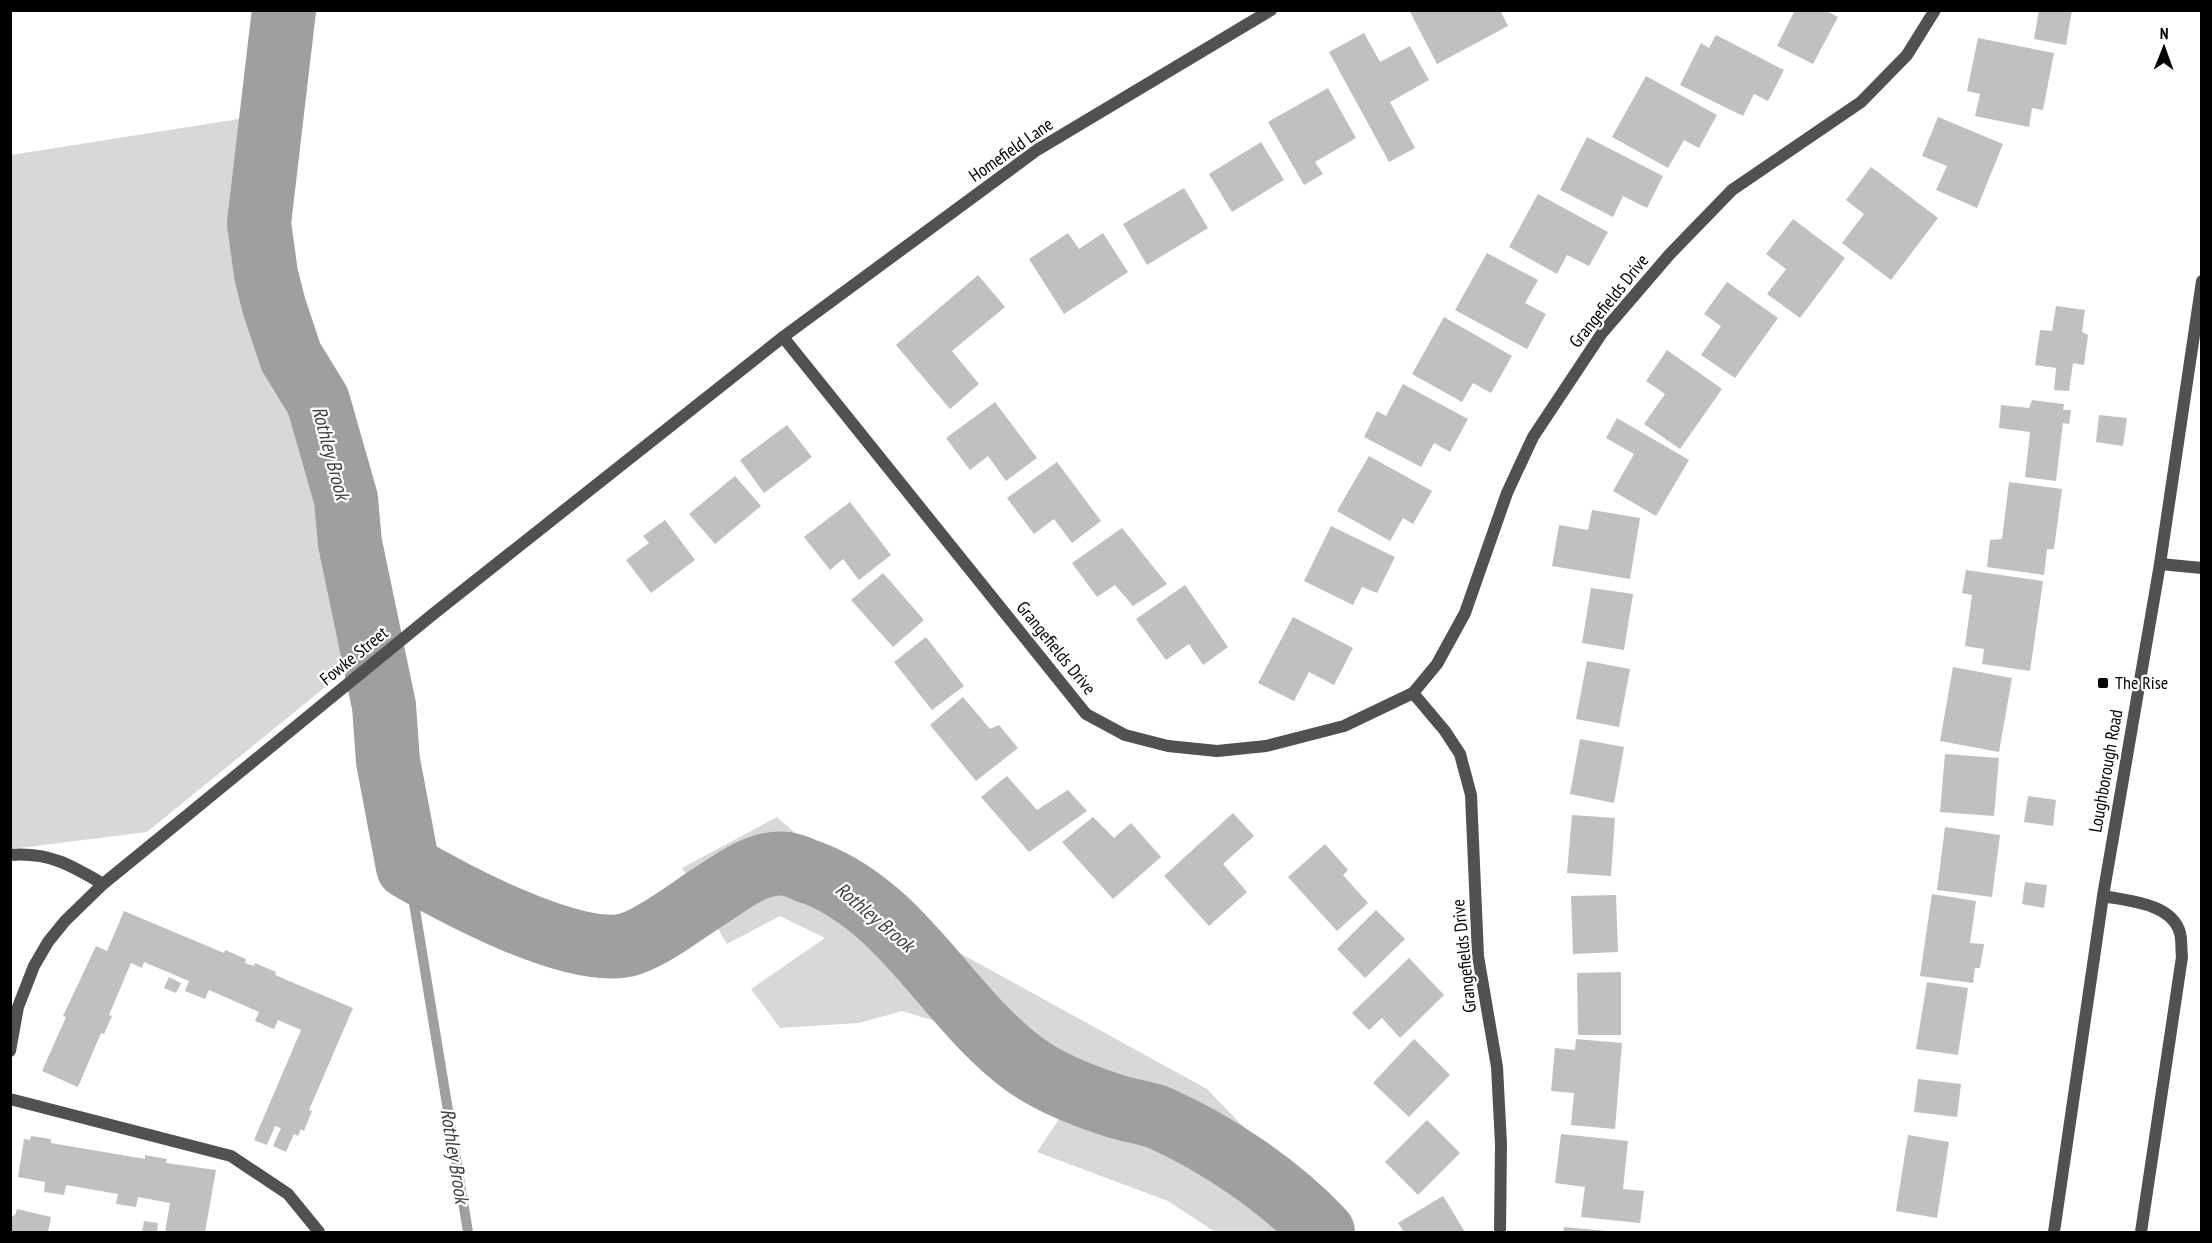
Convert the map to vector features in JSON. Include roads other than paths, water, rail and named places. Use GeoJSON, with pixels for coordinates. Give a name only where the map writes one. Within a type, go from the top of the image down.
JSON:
{"type":"FeatureCollection","features":[{"type":"Feature","properties":{"kind":"street","name":"Homefield Lane"},"geometry":{"type":"LineString","coordinates":[[783,337],[1037,150],[1271,10]]}},
{"type":"Feature","properties":{"kind":"street","name":"Grangefields Drive"},"geometry":{"type":"LineString","coordinates":[[783,337],[1086,714],[1125,735],[1168,746],[1217,751],[1266,746],[1344,726],[1413,693],[1437,664],[1465,613],[1507,493],[1533,437],[1602,333],[1669,255],[1732,190],[1861,102],[1907,55],[1935,10]]}},
{"type":"Feature","properties":{"kind":"street","name":"Loughborough Road"},"geometry":{"type":"LineString","coordinates":[[2054,1233],[2103,896],[2160,564],[2202,281]]}},
{"type":"Feature","properties":{"kind":"street","name":"Fowke Street"},"geometry":{"type":"LineString","coordinates":[[10,1051],[18,1007],[34,966],[65,921],[104,884],[432,615],[783,337]]}},
{"type":"Feature","properties":{"kind":"street"},"geometry":{"type":"LineString","coordinates":[[2160,564],[2202,568]]}},
{"type":"Feature","properties":{"kind":"street","name":"Grangefields Drive"},"geometry":{"type":"LineString","coordinates":[[1413,693],[1445,731],[1460,754],[1471,795],[1478,956],[1497,1067],[1502,1144],[1500,1233]]}},
{"type":"Feature","properties":{"kind":"street"},"geometry":{"type":"LineString","coordinates":[[10,855],[28,854],[64,861],[104,884]]}},
{"type":"Feature","properties":{"kind":"street"},"geometry":{"type":"LineString","coordinates":[[2103,896],[2151,906],[2169,916],[2180,932],[2182,957],[2141,1233]]}},
{"type":"Feature","properties":{"kind":"street"},"geometry":{"type":"LineString","coordinates":[[10,1099],[231,1156],[288,1194],[319,1233]]}},
{"type":"Feature","properties":{"kind":"waterway","name":"Rothley Brook"},"geometry":{"type":"LineString","coordinates":[[284,10],[259,223],[266,274],[291,357],[318,401],[346,499],[350,543],[384,706],[388,761],[408,867],[516,922],[580,943],[607,947],[630,944],[640,940],[758,868],[787,864],[813,873],[845,889],[874,910],[900,934],[997,1041],[1024,1064],[1069,1089],[1118,1107],[1160,1118],[1204,1141],[1268,1182],[1323,1232]]}},
{"type":"Feature","properties":{"kind":"waterway","name":"Rothley Brook"},"geometry":{"type":"LineString","coordinates":[[408,867],[468,1232]]}},
{"type":"Feature","properties":{"kind":"place","name":"The Rise"},"geometry":{"type":"Point","coordinates":[2103,683]}}]}
